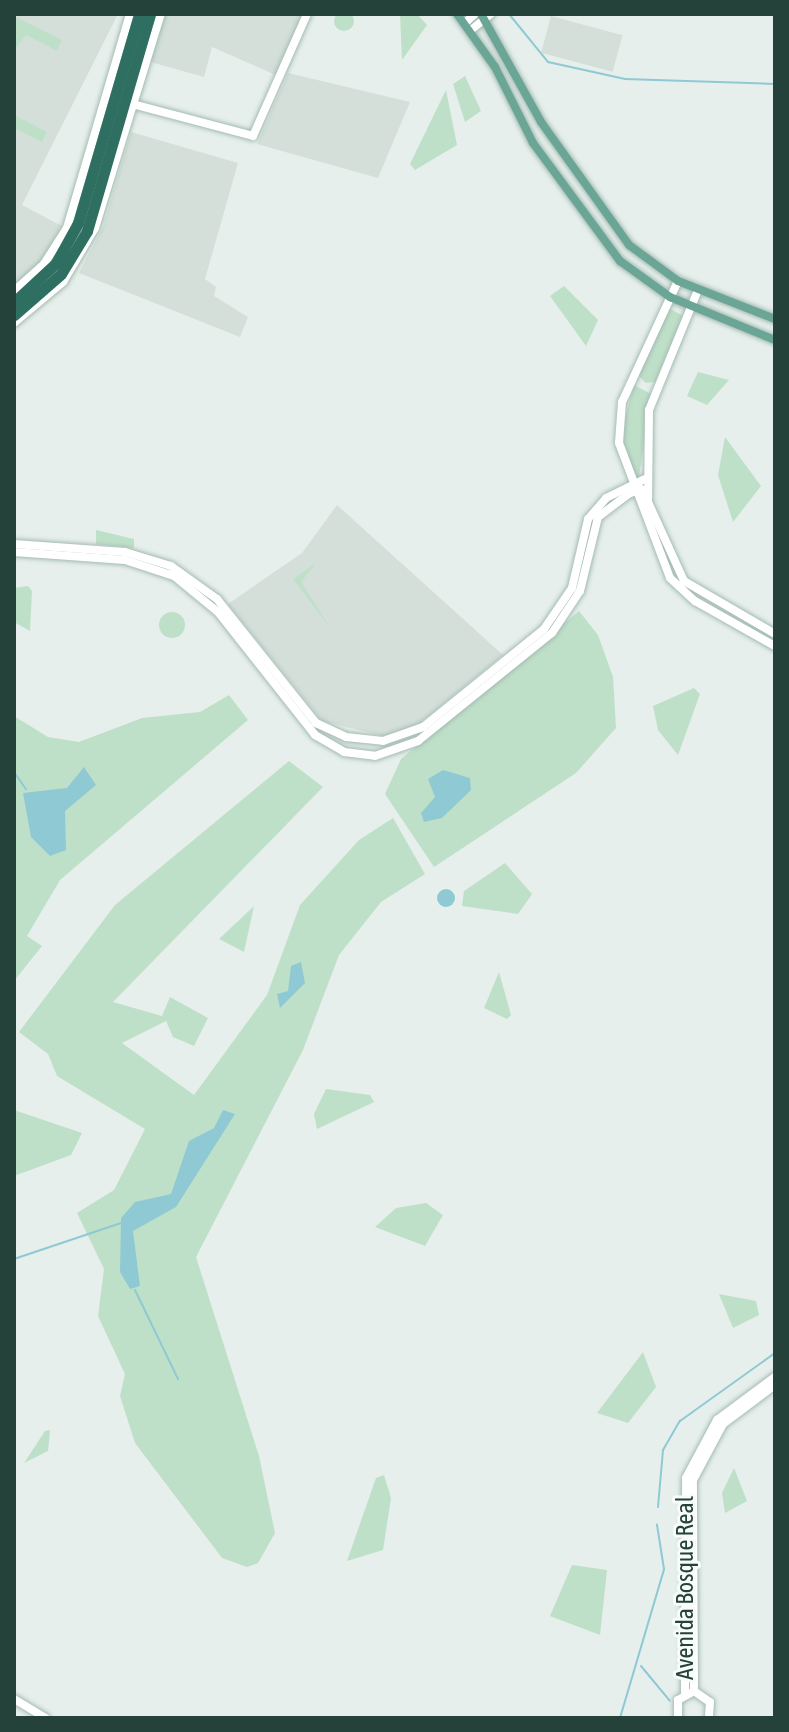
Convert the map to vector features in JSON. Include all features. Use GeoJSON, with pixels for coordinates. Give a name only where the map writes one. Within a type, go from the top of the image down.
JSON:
{"type":"FeatureCollection","features":[{"type":"Feature","properties":{"kind":"highway"},"geometry":{"type":"LineString","coordinates":[[14,315],[77,251],[104,155],[134,29],[134,14]]}},
{"type":"Feature","properties":{"kind":"highway"},"geometry":{"type":"LineString","coordinates":[[14,302],[68,245],[104,155],[150,14]]}},
{"type":"Feature","properties":{"kind":"highway"},"geometry":{"type":"LineString","coordinates":[[83,176],[122,139]]}},
{"type":"Feature","properties":{"kind":"main road"},"geometry":{"type":"LineString","coordinates":[[14,291],[59,242],[134,14]]}},
{"type":"Feature","properties":{"kind":"main road"},"geometry":{"type":"LineString","coordinates":[[14,323],[48,298],[80,259],[161,14]]}},
{"type":"Feature","properties":{"kind":"main road"},"geometry":{"type":"LineString","coordinates":[[132,104],[253,136],[307,14]]}},
{"type":"Feature","properties":{"kind":"main road"},"geometry":{"type":"LineString","coordinates":[[457,14],[495,67],[533,143],[612,252],[640,278],[670,297],[775,340]]}},
{"type":"Feature","properties":{"kind":"main road"},"geometry":{"type":"LineString","coordinates":[[468,26],[483,15],[510,57],[547,131],[650,264],[698,290],[775,319]]}},
{"type":"Feature","properties":{"kind":"main road"},"geometry":{"type":"LineString","coordinates":[[495,67],[510,57]]}},
{"type":"Feature","properties":{"kind":"main road"},"geometry":{"type":"LineString","coordinates":[[640,278],[650,264]]}},
{"type":"Feature","properties":{"kind":"main road"},"geometry":{"type":"LineString","coordinates":[[678,281],[619,412],[633,491],[656,553],[680,590],[775,646]]}},
{"type":"Feature","properties":{"kind":"main road"},"geometry":{"type":"LineString","coordinates":[[14,544],[125,552],[171,566],[217,599],[315,735],[335,749],[375,756],[418,741],[559,626],[580,591],[594,524],[645,479],[649,410],[698,290]]}},
{"type":"Feature","properties":{"kind":"main road"},"geometry":{"type":"LineString","coordinates":[[728,321],[735,305]]}},
{"type":"Feature","properties":{"kind":"main road"},"geometry":{"type":"LineString","coordinates":[[633,491],[684,581],[775,634]]}},
{"type":"Feature","properties":{"kind":"main road"},"geometry":{"type":"LineString","coordinates":[[14,552],[125,560],[174,576],[211,604],[310,717],[336,734],[383,741],[419,729],[547,626],[574,583],[585,524],[633,491]]}},
{"type":"Feature","properties":{"kind":"main road","name":"Avenida Bosque Real"},"geometry":{"type":"LineString","coordinates":[[690,1692],[686,1478],[717,1420],[775,1377]]}},
{"type":"Feature","properties":{"kind":"main road","name":"Avenida Bosque Real"},"geometry":{"type":"LineString","coordinates":[[690,1692],[693,1480],[723,1424],[775,1385]]}},
{"type":"Feature","properties":{"kind":"main road"},"geometry":{"type":"LineString","coordinates":[[675,1717],[690,1692],[710,1702],[709,1718]]}},
{"type":"Feature","properties":{"kind":"main road"},"geometry":{"type":"LineString","coordinates":[[14,1699],[46,1718]]}},
{"type":"Feature","properties":{"kind":"shaded area"},"geometry":{"type":"Polygon","coordinates":[[[14,14],[118,14],[22,205],[62,226],[39,265],[14,288],[14,14]]]}},
{"type":"Feature","properties":{"kind":"shaded area"},"geometry":{"type":"Polygon","coordinates":[[[165,14],[303,14],[278,76],[212,47],[204,77],[147,61],[165,14]]]}},
{"type":"Feature","properties":{"kind":"shaded area"},"geometry":{"type":"Polygon","coordinates":[[[551,16],[622,35],[613,72],[541,53],[551,16]]]}},
{"type":"Feature","properties":{"kind":"shaded area"},"geometry":{"type":"Polygon","coordinates":[[[288,73],[410,102],[378,178],[257,144],[288,73]]]}},
{"type":"Feature","properties":{"kind":"shaded area"},"geometry":{"type":"Polygon","coordinates":[[[131,132],[238,163],[205,279],[216,287],[214,296],[248,317],[240,337],[79,273],[103,227],[131,132]]]}},
{"type":"Feature","properties":{"kind":"shaded area"},"geometry":{"type":"Polygon","coordinates":[[[337,505],[503,655],[415,727],[383,736],[322,721],[228,604],[302,553],[337,505]]]}},
{"type":"Feature","properties":{"kind":"green space"},"geometry":{"type":"Polygon","coordinates":[[[340,11],[348,11],[354,21],[348,31],[340,31],[334,25],[334,17],[340,11]]]}},
{"type":"Feature","properties":{"kind":"green space"},"geometry":{"type":"Polygon","coordinates":[[[400,14],[417,14],[427,25],[402,60],[400,14]]]}},
{"type":"Feature","properties":{"kind":"green space"},"geometry":{"type":"Polygon","coordinates":[[[16,17],[62,40],[57,51],[26,35],[14,51],[16,17]]]}},
{"type":"Feature","properties":{"kind":"green space"},"geometry":{"type":"Polygon","coordinates":[[[465,76],[481,111],[465,122],[453,84],[465,76]]]}},
{"type":"Feature","properties":{"kind":"green space"},"geometry":{"type":"Polygon","coordinates":[[[446,90],[457,145],[415,170],[410,164],[446,90]]]}},
{"type":"Feature","properties":{"kind":"green space"},"geometry":{"type":"Polygon","coordinates":[[[14,115],[47,132],[42,142],[14,128],[14,115]]]}},
{"type":"Feature","properties":{"kind":"green space"},"geometry":{"type":"Polygon","coordinates":[[[564,286],[598,320],[586,346],[550,296],[564,286]]]}},
{"type":"Feature","properties":{"kind":"green space"},"geometry":{"type":"Polygon","coordinates":[[[669,308],[683,316],[655,382],[646,383],[638,375],[669,308]]]}},
{"type":"Feature","properties":{"kind":"green space"},"geometry":{"type":"Polygon","coordinates":[[[698,372],[729,380],[707,405],[687,396],[698,372]]]}},
{"type":"Feature","properties":{"kind":"green space"},"geometry":{"type":"Polygon","coordinates":[[[634,385],[651,394],[638,484],[621,433],[634,385]]]}},
{"type":"Feature","properties":{"kind":"green space"},"geometry":{"type":"Polygon","coordinates":[[[725,437],[761,486],[733,522],[718,475],[725,437]]]}},
{"type":"Feature","properties":{"kind":"green space"},"geometry":{"type":"Polygon","coordinates":[[[96,530],[134,539],[134,548],[96,544],[96,530]]]}},
{"type":"Feature","properties":{"kind":"green space"},"geometry":{"type":"Polygon","coordinates":[[[316,563],[301,582],[331,629],[293,579],[316,563]]]}},
{"type":"Feature","properties":{"kind":"green space"},"geometry":{"type":"Polygon","coordinates":[[[28,586],[32,591],[30,631],[14,622],[14,588],[28,586]]]}},
{"type":"Feature","properties":{"kind":"green space"},"geometry":{"type":"Polygon","coordinates":[[[579,611],[598,635],[613,677],[616,728],[576,773],[434,867],[385,794],[401,759],[579,611]]]}},
{"type":"Feature","properties":{"kind":"green space"},"geometry":{"type":"Polygon","coordinates":[[[172,612],[181,616],[185,625],[181,634],[172,638],[163,634],[159,625],[163,616],[172,612]]]}},
{"type":"Feature","properties":{"kind":"green space"},"geometry":{"type":"Polygon","coordinates":[[[694,688],[700,694],[678,755],[658,730],[653,706],[694,688]]]}},
{"type":"Feature","properties":{"kind":"green space"},"geometry":{"type":"Polygon","coordinates":[[[229,695],[248,720],[60,880],[27,936],[42,946],[14,981],[14,716],[48,737],[79,742],[142,718],[200,712],[229,695]]]}},
{"type":"Feature","properties":{"kind":"green space"},"geometry":{"type":"Polygon","coordinates":[[[289,761],[323,787],[113,1002],[162,1016],[170,997],[208,1018],[194,1046],[173,1037],[166,1021],[122,1043],[194,1095],[267,995],[300,905],[359,840],[393,818],[425,874],[381,902],[339,955],[303,1050],[196,1257],[259,1456],[275,1533],[258,1563],[247,1567],[222,1558],[135,1443],[120,1396],[125,1374],[98,1316],[104,1269],[77,1213],[114,1190],[145,1129],[57,1076],[48,1054],[19,1032],[115,905],[289,761]]]}},
{"type":"Feature","properties":{"kind":"green space"},"geometry":{"type":"Polygon","coordinates":[[[505,863],[532,894],[518,914],[462,906],[464,891],[505,863]]]}},
{"type":"Feature","properties":{"kind":"green space"},"geometry":{"type":"Polygon","coordinates":[[[254,906],[244,952],[219,939],[252,908],[254,906]]]}},
{"type":"Feature","properties":{"kind":"green space"},"geometry":{"type":"Polygon","coordinates":[[[499,972],[511,1015],[507,1019],[484,1008],[499,972]]]}},
{"type":"Feature","properties":{"kind":"green space"},"geometry":{"type":"Polygon","coordinates":[[[326,1089],[370,1095],[374,1102],[317,1129],[314,1114],[326,1089]]]}},
{"type":"Feature","properties":{"kind":"green space"},"geometry":{"type":"Polygon","coordinates":[[[14,1110],[82,1133],[71,1155],[14,1176],[14,1110]]]}},
{"type":"Feature","properties":{"kind":"green space"},"geometry":{"type":"Polygon","coordinates":[[[426,1203],[443,1215],[425,1246],[375,1227],[396,1208],[426,1203]]]}},
{"type":"Feature","properties":{"kind":"green space"},"geometry":{"type":"Polygon","coordinates":[[[719,1294],[756,1301],[759,1315],[733,1328],[719,1294]]]}},
{"type":"Feature","properties":{"kind":"green space"},"geometry":{"type":"Polygon","coordinates":[[[643,1352],[656,1387],[628,1423],[597,1413],[643,1352]]]}},
{"type":"Feature","properties":{"kind":"green space"},"geometry":{"type":"Polygon","coordinates":[[[50,1430],[48,1451],[24,1463],[45,1431],[50,1430]]]}},
{"type":"Feature","properties":{"kind":"green space"},"geometry":{"type":"Polygon","coordinates":[[[734,1468],[747,1501],[725,1513],[722,1493],[734,1468]]]}},
{"type":"Feature","properties":{"kind":"green space"},"geometry":{"type":"Polygon","coordinates":[[[384,1475],[391,1498],[383,1550],[347,1561],[376,1478],[384,1475]]]}},
{"type":"Feature","properties":{"kind":"green space"},"geometry":{"type":"Polygon","coordinates":[[[572,1565],[607,1570],[600,1635],[550,1616],[572,1565]]]}},
{"type":"Feature","properties":{"kind":"water"},"geometry":{"type":"Polygon","coordinates":[[[84,767],[96,785],[65,811],[66,850],[50,856],[31,837],[23,793],[67,788],[84,767]]]}},
{"type":"Feature","properties":{"kind":"water"},"geometry":{"type":"Polygon","coordinates":[[[443,770],[470,778],[471,790],[442,818],[424,822],[421,813],[435,797],[428,779],[443,770]]]}},
{"type":"Feature","properties":{"kind":"water"},"geometry":{"type":"Polygon","coordinates":[[[442,889],[450,889],[455,898],[453,905],[442,907],[437,902],[437,894],[442,889]]]}},
{"type":"Feature","properties":{"kind":"water"},"geometry":{"type":"Polygon","coordinates":[[[301,962],[305,983],[280,1008],[277,994],[288,991],[291,966],[301,962]]]}},
{"type":"Feature","properties":{"kind":"water"},"geometry":{"type":"Polygon","coordinates":[[[223,1110],[235,1114],[176,1207],[133,1231],[140,1286],[130,1289],[120,1272],[121,1218],[135,1202],[171,1194],[189,1141],[214,1128],[223,1110]]]}},
{"type":"Feature","properties":{"kind":"waterway"},"geometry":{"type":"LineString","coordinates":[[509,14],[548,62],[625,79],[775,84]]}},
{"type":"Feature","properties":{"kind":"waterway"},"geometry":{"type":"LineString","coordinates":[[14,772],[26,789]]}},
{"type":"Feature","properties":{"kind":"waterway"},"geometry":{"type":"LineString","coordinates":[[14,1259],[121,1223]]}},
{"type":"Feature","properties":{"kind":"waterway"},"geometry":{"type":"LineString","coordinates":[[135,1290],[178,1379]]}},
{"type":"Feature","properties":{"kind":"waterway"},"geometry":{"type":"LineString","coordinates":[[658,1507],[663,1450],[680,1421],[775,1353]]}},
{"type":"Feature","properties":{"kind":"waterway"},"geometry":{"type":"LineString","coordinates":[[620,1718],[664,1569],[657,1525]]}},
{"type":"Feature","properties":{"kind":"waterway"},"geometry":{"type":"LineString","coordinates":[[641,1666],[670,1701]]}}]}
